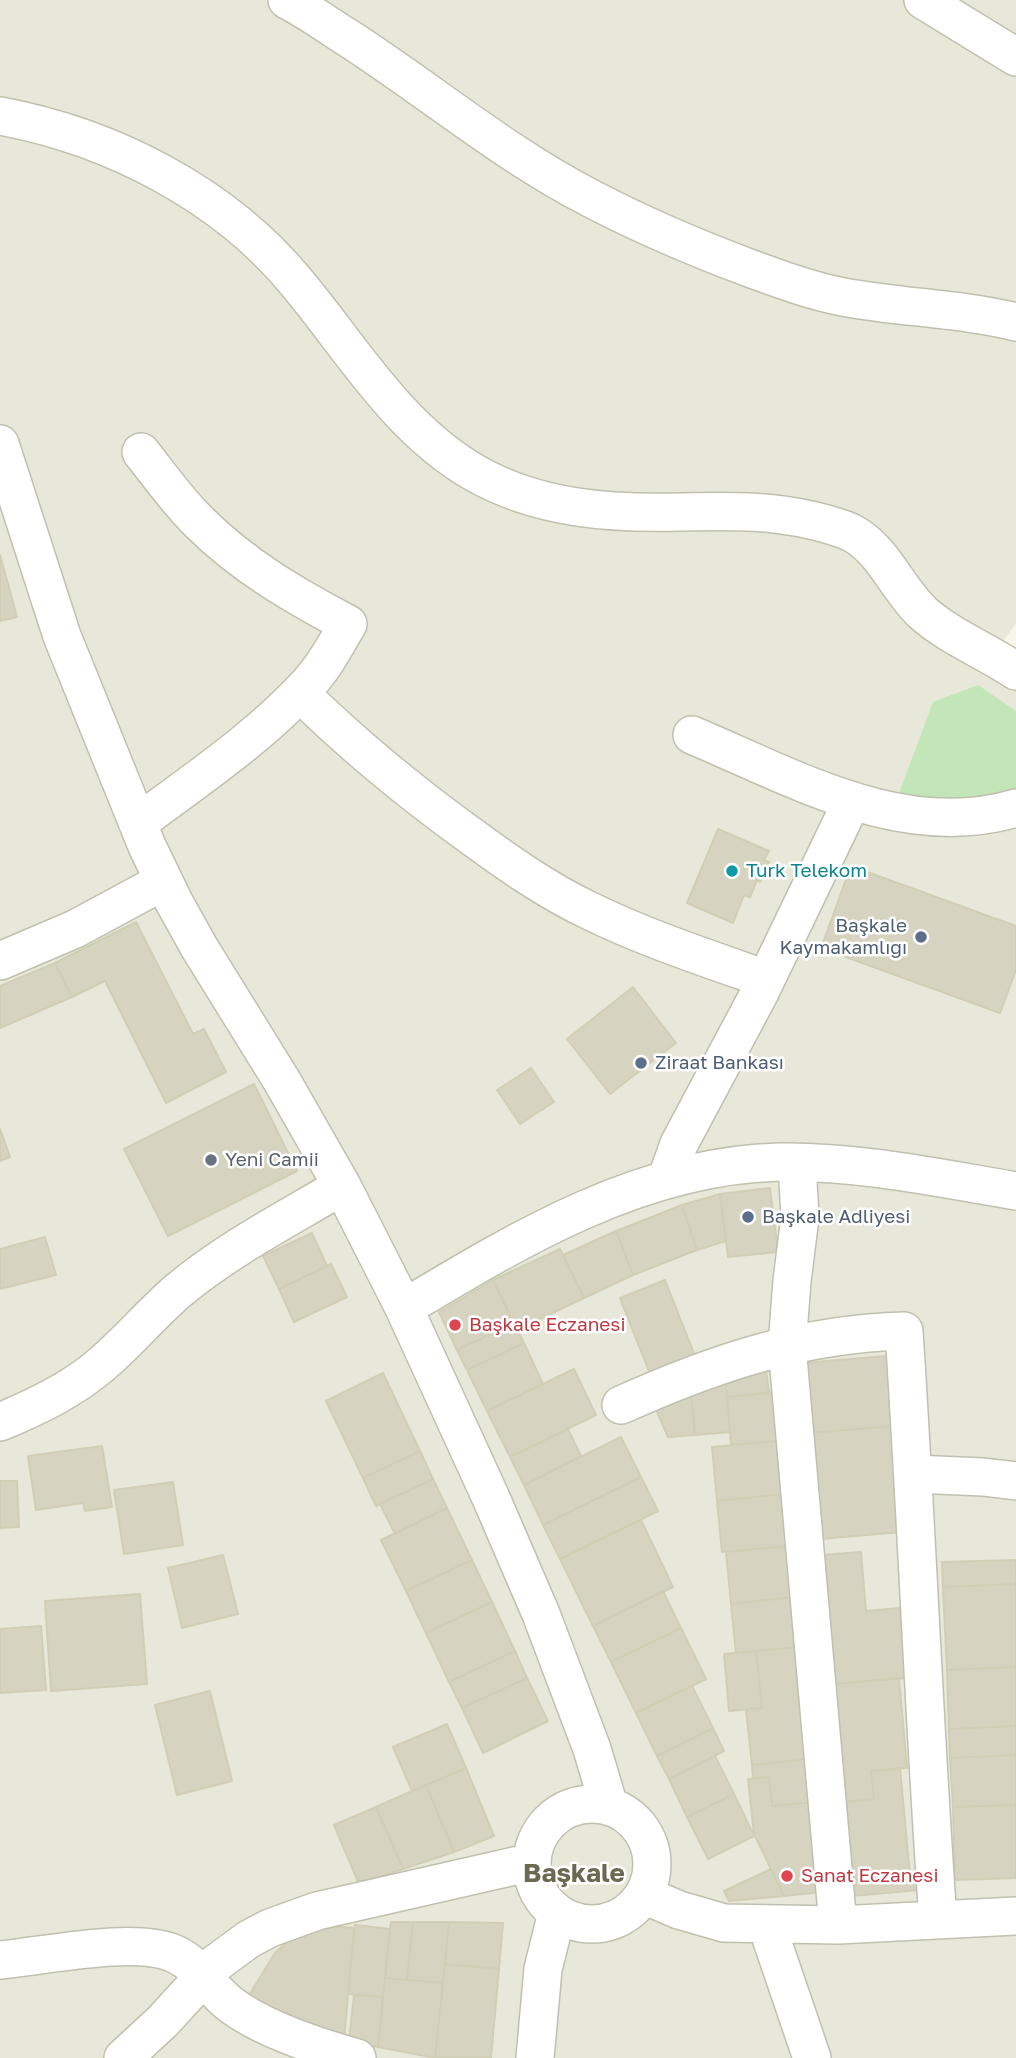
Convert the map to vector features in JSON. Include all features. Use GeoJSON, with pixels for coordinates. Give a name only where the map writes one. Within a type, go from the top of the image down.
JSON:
{"type":"FeatureCollection","features":[{"type":"Feature","properties":{"kind":"street"},"geometry":{"type":"LineString","coordinates":[[287,0],[388,64],[492,139],[545,172],[590,198],[660,232],[799,286],[841,297],[984,314],[1016,322]]}},
{"type":"Feature","properties":{"kind":"street"},"geometry":{"type":"LineString","coordinates":[[923,0],[1016,57]]}},
{"type":"Feature","properties":{"kind":"street"},"geometry":{"type":"LineString","coordinates":[[0,116],[22,120],[100,145],[140,161],[227,214],[256,237],[284,267],[357,362],[414,425],[472,472],[524,496],[580,508],[633,513],[735,510],[770,512],[851,532],[876,553],[907,595],[926,615],[1016,671]]}},
{"type":"Feature","properties":{"kind":"street"},"geometry":{"type":"LineString","coordinates":[[0,444],[62,636],[138,823],[164,881],[200,947],[342,1186],[404,1308],[541,1614],[592,1749],[609,1806]]}},
{"type":"Feature","properties":{"kind":"street"},"geometry":{"type":"LineString","coordinates":[[138,823],[257,733],[300,692],[327,659],[348,624],[266,577],[216,538],[177,499],[141,452]]}},
{"type":"Feature","properties":{"kind":"street"},"geometry":{"type":"LineString","coordinates":[[300,692],[383,770],[496,854],[550,889],[654,939],[766,979]]}},
{"type":"Feature","properties":{"kind":"street"},"geometry":{"type":"LineString","coordinates":[[692,735],[852,801],[909,814],[958,817],[1016,808]]}},
{"type":"Feature","properties":{"kind":"street"},"geometry":{"type":"LineString","coordinates":[[666,1180],[680,1144],[766,979],[852,801]]}},
{"type":"Feature","properties":{"kind":"street"},"geometry":{"type":"LineString","coordinates":[[0,961],[75,929],[164,881]]}},
{"type":"Feature","properties":{"kind":"street"},"geometry":{"type":"LineString","coordinates":[[404,1308],[482,1261],[567,1216],[692,1173],[754,1164],[797,1163],[863,1168],[1016,1191]]}},
{"type":"Feature","properties":{"kind":"street"},"geometry":{"type":"LineString","coordinates":[[797,1163],[800,1217],[787,1346],[838,1925]]}},
{"type":"Feature","properties":{"kind":"street"},"geometry":{"type":"LineString","coordinates":[[0,1422],[73,1386],[126,1343],[180,1289],[251,1240],[342,1186]]}},
{"type":"Feature","properties":{"kind":"street"},"geometry":{"type":"LineString","coordinates":[[621,1405],[684,1377],[787,1346],[829,1336],[904,1331],[938,1920]]}},
{"type":"Feature","properties":{"kind":"street"},"geometry":{"type":"LineString","coordinates":[[914,1474],[1016,1481]]}},
{"type":"Feature","properties":{"kind":"street"},"geometry":{"type":"LineString","coordinates":[[579,1805],[609,1806],[634,1821],[650,1846],[652,1866],[649,1886],[624,1916],[605,1923],[585,1924],[557,1913],[543,1899],[534,1881],[533,1852],[540,1833],[561,1812],[579,1805]]}},
{"type":"Feature","properties":{"kind":"street"},"geometry":{"type":"LineString","coordinates":[[123,2058],[163,2021],[215,1964],[250,1939],[292,1919],[532,1862]]}},
{"type":"Feature","properties":{"kind":"street"},"geometry":{"type":"LineString","coordinates":[[644,1895],[679,1910],[724,1923],[767,1926],[1016,1916]]}},
{"type":"Feature","properties":{"kind":"street"},"geometry":{"type":"LineString","coordinates":[[535,2058],[543,1969],[557,1913]]}},
{"type":"Feature","properties":{"kind":"street"},"geometry":{"type":"LineString","coordinates":[[767,1926],[812,2058]]}},
{"type":"Feature","properties":{"kind":"street"},"geometry":{"type":"LineString","coordinates":[[0,1960],[80,1950],[151,1948],[176,1954],[186,1959],[229,2004],[247,2015],[325,2049],[357,2058]]}},
{"type":"Feature","properties":{"kind":"shaded area"},"geometry":{"type":"Polygon","coordinates":[[[0,0],[1016,0],[1016,623],[993,656],[1016,671],[1016,2058],[0,2058],[0,0]]]}},
{"type":"Feature","properties":{"kind":"green space"},"geometry":{"type":"Polygon","coordinates":[[[978,685],[1016,711],[1016,790],[985,801],[933,805],[898,796],[933,702],[978,685]]]}},
{"type":"Feature","properties":{"kind":"building"},"geometry":{"type":"Polygon","coordinates":[[[0,555],[17,617],[0,621],[0,555]]]}},
{"type":"Feature","properties":{"kind":"building","name":"Turk Telekom"},"geometry":{"type":"Polygon","coordinates":[[[718,829],[769,851],[764,860],[769,862],[760,882],[757,880],[750,897],[744,895],[733,923],[687,903],[718,829]]]}},
{"type":"Feature","properties":{"kind":"building","name":"Başkale Kaymakamlığı"},"geometry":{"type":"Polygon","coordinates":[[[851,866],[1016,926],[1016,970],[1000,1013],[821,948],[851,866]]]}},
{"type":"Feature","properties":{"kind":"building"},"geometry":{"type":"Polygon","coordinates":[[[136,922],[193,1034],[204,1029],[226,1072],[166,1103],[105,981],[72,997],[55,963],[136,922]]]}},
{"type":"Feature","properties":{"kind":"building"},"geometry":{"type":"Polygon","coordinates":[[[55,963],[72,997],[0,1028],[0,986],[55,963]]]}},
{"type":"Feature","properties":{"kind":"building"},"geometry":{"type":"Polygon","coordinates":[[[633,987],[676,1043],[610,1094],[567,1039],[633,987]]]}},
{"type":"Feature","properties":{"kind":"building"},"geometry":{"type":"Polygon","coordinates":[[[531,1068],[554,1102],[520,1124],[497,1090],[531,1068]]]}},
{"type":"Feature","properties":{"kind":"building","name":"Yeni Camii"},"geometry":{"type":"Polygon","coordinates":[[[254,1084],[297,1171],[168,1236],[124,1149],[254,1084]]]}},
{"type":"Feature","properties":{"kind":"building"},"geometry":{"type":"Polygon","coordinates":[[[0,1129],[10,1157],[0,1161],[0,1129]]]}},
{"type":"Feature","properties":{"kind":"building","name":"Başkale Adliyesi"},"geometry":{"type":"Polygon","coordinates":[[[770,1188],[778,1252],[728,1257],[720,1194],[770,1188]]]}},
{"type":"Feature","properties":{"kind":"building"},"geometry":{"type":"Polygon","coordinates":[[[720,1194],[726,1241],[697,1250],[682,1205],[720,1194]]]}},
{"type":"Feature","properties":{"kind":"building"},"geometry":{"type":"Polygon","coordinates":[[[682,1205],[697,1250],[633,1275],[616,1231],[682,1205]]]}},
{"type":"Feature","properties":{"kind":"building"},"geometry":{"type":"Polygon","coordinates":[[[616,1231],[633,1275],[584,1298],[563,1255],[616,1231]]]}},
{"type":"Feature","properties":{"kind":"building"},"geometry":{"type":"Polygon","coordinates":[[[312,1233],[327,1266],[279,1289],[263,1256],[312,1233]]]}},
{"type":"Feature","properties":{"kind":"building"},"geometry":{"type":"Polygon","coordinates":[[[45,1237],[56,1275],[0,1289],[0,1249],[45,1237]]]}},
{"type":"Feature","properties":{"kind":"building"},"geometry":{"type":"Polygon","coordinates":[[[560,1249],[584,1298],[517,1330],[493,1280],[560,1249]]]}},
{"type":"Feature","properties":{"kind":"building"},"geometry":{"type":"Polygon","coordinates":[[[331,1264],[347,1297],[294,1322],[279,1289],[331,1264]]]}},
{"type":"Feature","properties":{"kind":"building"},"geometry":{"type":"Polygon","coordinates":[[[493,1280],[514,1323],[457,1350],[439,1312],[493,1280]]]}},
{"type":"Feature","properties":{"kind":"building"},"geometry":{"type":"Polygon","coordinates":[[[665,1280],[697,1361],[652,1379],[620,1298],[665,1280]]]}},
{"type":"Feature","properties":{"kind":"building"},"geometry":{"type":"Polygon","coordinates":[[[514,1323],[524,1343],[467,1370],[457,1350],[514,1323]]]}},
{"type":"Feature","properties":{"kind":"building"},"geometry":{"type":"Polygon","coordinates":[[[524,1343],[543,1384],[487,1411],[467,1370],[524,1343]]]}},
{"type":"Feature","properties":{"kind":"building"},"geometry":{"type":"Polygon","coordinates":[[[886,1356],[892,1426],[811,1433],[804,1363],[886,1356]]]}},
{"type":"Feature","properties":{"kind":"building"},"geometry":{"type":"Polygon","coordinates":[[[574,1369],[596,1415],[510,1457],[487,1411],[574,1369]]]}},
{"type":"Feature","properties":{"kind":"building"},"geometry":{"type":"Polygon","coordinates":[[[766,1369],[769,1393],[727,1397],[725,1374],[766,1369]]]}},
{"type":"Feature","properties":{"kind":"building"},"geometry":{"type":"Polygon","coordinates":[[[383,1373],[420,1451],[363,1478],[326,1401],[383,1373]]]}},
{"type":"Feature","properties":{"kind":"building"},"geometry":{"type":"Polygon","coordinates":[[[725,1374],[730,1432],[695,1435],[690,1385],[725,1374]]]}},
{"type":"Feature","properties":{"kind":"building"},"geometry":{"type":"Polygon","coordinates":[[[690,1385],[695,1435],[668,1437],[653,1402],[690,1385]]]}},
{"type":"Feature","properties":{"kind":"building"},"geometry":{"type":"Polygon","coordinates":[[[772,1392],[777,1441],[731,1445],[727,1397],[772,1392]]]}},
{"type":"Feature","properties":{"kind":"building"},"geometry":{"type":"Polygon","coordinates":[[[892,1426],[902,1532],[820,1539],[811,1433],[892,1426]]]}},
{"type":"Feature","properties":{"kind":"building"},"geometry":{"type":"Polygon","coordinates":[[[568,1429],[581,1456],[524,1485],[510,1457],[568,1429]]]}},
{"type":"Feature","properties":{"kind":"building"},"geometry":{"type":"Polygon","coordinates":[[[621,1437],[641,1477],[543,1525],[524,1485],[621,1437]]]}},
{"type":"Feature","properties":{"kind":"building"},"geometry":{"type":"Polygon","coordinates":[[[777,1441],[783,1494],[717,1501],[712,1447],[777,1441]]]}},
{"type":"Feature","properties":{"kind":"building"},"geometry":{"type":"Polygon","coordinates":[[[102,1446],[112,1507],[85,1511],[83,1503],[36,1510],[28,1456],[102,1446]]]}},
{"type":"Feature","properties":{"kind":"building"},"geometry":{"type":"Polygon","coordinates":[[[420,1451],[433,1479],[376,1506],[363,1478],[420,1451]]]}},
{"type":"Feature","properties":{"kind":"building"},"geometry":{"type":"Polygon","coordinates":[[[641,1477],[658,1511],[560,1559],[543,1525],[641,1477]]]}},
{"type":"Feature","properties":{"kind":"building"},"geometry":{"type":"Polygon","coordinates":[[[433,1479],[447,1508],[395,1534],[380,1504],[433,1479]]]}},
{"type":"Feature","properties":{"kind":"building"},"geometry":{"type":"Polygon","coordinates":[[[0,1481],[17,1481],[19,1527],[0,1528],[0,1481]]]}},
{"type":"Feature","properties":{"kind":"building"},"geometry":{"type":"Polygon","coordinates":[[[173,1482],[183,1545],[124,1554],[114,1490],[173,1482]]]}},
{"type":"Feature","properties":{"kind":"building"},"geometry":{"type":"Polygon","coordinates":[[[783,1494],[788,1546],[722,1552],[717,1501],[783,1494]]]}},
{"type":"Feature","properties":{"kind":"building"},"geometry":{"type":"Polygon","coordinates":[[[447,1508],[472,1560],[406,1591],[381,1540],[447,1508]]]}},
{"type":"Feature","properties":{"kind":"building"},"geometry":{"type":"Polygon","coordinates":[[[641,1520],[673,1587],[593,1626],[560,1559],[641,1520]]]}},
{"type":"Feature","properties":{"kind":"building"},"geometry":{"type":"Polygon","coordinates":[[[788,1546],[793,1597],[731,1604],[726,1552],[788,1546]]]}},
{"type":"Feature","properties":{"kind":"building"},"geometry":{"type":"Polygon","coordinates":[[[861,1552],[866,1611],[900,1608],[906,1678],[833,1684],[822,1555],[861,1552]]]}},
{"type":"Feature","properties":{"kind":"building"},"geometry":{"type":"Polygon","coordinates":[[[223,1555],[238,1614],[182,1628],[168,1568],[223,1555]]]}},
{"type":"Feature","properties":{"kind":"building"},"geometry":{"type":"Polygon","coordinates":[[[472,1560],[492,1602],[426,1633],[406,1591],[472,1560]]]}},
{"type":"Feature","properties":{"kind":"building"},"geometry":{"type":"Polygon","coordinates":[[[1016,1560],[1016,1584],[943,1587],[942,1562],[1016,1560]]]}},
{"type":"Feature","properties":{"kind":"building"},"geometry":{"type":"Polygon","coordinates":[[[1016,1584],[1016,1667],[947,1670],[943,1587],[1016,1584]]]}},
{"type":"Feature","properties":{"kind":"building"},"geometry":{"type":"Polygon","coordinates":[[[663,1591],[681,1628],[611,1662],[593,1626],[663,1591]]]}},
{"type":"Feature","properties":{"kind":"building"},"geometry":{"type":"Polygon","coordinates":[[[140,1594],[147,1684],[51,1691],[45,1601],[140,1594]]]}},
{"type":"Feature","properties":{"kind":"building"},"geometry":{"type":"Polygon","coordinates":[[[793,1597],[798,1647],[736,1653],[731,1604],[793,1597]]]}},
{"type":"Feature","properties":{"kind":"building"},"geometry":{"type":"Polygon","coordinates":[[[492,1602],[515,1651],[449,1682],[426,1633],[492,1602]]]}},
{"type":"Feature","properties":{"kind":"building"},"geometry":{"type":"Polygon","coordinates":[[[41,1626],[46,1690],[0,1693],[0,1629],[41,1626]]]}},
{"type":"Feature","properties":{"kind":"building"},"geometry":{"type":"Polygon","coordinates":[[[681,1628],[706,1679],[636,1713],[611,1662],[681,1628]]]}},
{"type":"Feature","properties":{"kind":"building"},"geometry":{"type":"Polygon","coordinates":[[[798,1647],[809,1759],[752,1765],[746,1709],[762,1708],[756,1651],[798,1647]]]}},
{"type":"Feature","properties":{"kind":"building"},"geometry":{"type":"Polygon","coordinates":[[[515,1651],[527,1678],[462,1708],[449,1682],[515,1651]]]}},
{"type":"Feature","properties":{"kind":"building"},"geometry":{"type":"Polygon","coordinates":[[[756,1651],[762,1708],[729,1711],[724,1654],[756,1651]]]}},
{"type":"Feature","properties":{"kind":"building"},"geometry":{"type":"Polygon","coordinates":[[[1016,1667],[1016,1726],[949,1729],[947,1670],[1016,1667]]]}},
{"type":"Feature","properties":{"kind":"building"},"geometry":{"type":"Polygon","coordinates":[[[527,1678],[548,1721],[483,1753],[462,1708],[527,1678]]]}},
{"type":"Feature","properties":{"kind":"building"},"geometry":{"type":"Polygon","coordinates":[[[899,1678],[907,1768],[871,1771],[874,1799],[844,1802],[833,1684],[899,1678]]]}},
{"type":"Feature","properties":{"kind":"building"},"geometry":{"type":"Polygon","coordinates":[[[692,1686],[713,1728],[657,1756],[636,1713],[692,1686]]]}},
{"type":"Feature","properties":{"kind":"building"},"geometry":{"type":"Polygon","coordinates":[[[210,1691],[232,1781],[177,1795],[155,1705],[210,1691]]]}},
{"type":"Feature","properties":{"kind":"building"},"geometry":{"type":"Polygon","coordinates":[[[447,1724],[466,1768],[412,1791],[393,1747],[447,1724]]]}},
{"type":"Feature","properties":{"kind":"building"},"geometry":{"type":"Polygon","coordinates":[[[1016,1726],[1016,1755],[950,1758],[949,1729],[1016,1726]]]}},
{"type":"Feature","properties":{"kind":"building"},"geometry":{"type":"Polygon","coordinates":[[[713,1728],[724,1751],[669,1779],[657,1756],[713,1728]]]}},
{"type":"Feature","properties":{"kind":"building"},"geometry":{"type":"Polygon","coordinates":[[[1016,1755],[1016,1805],[953,1807],[950,1758],[1016,1755]]]}},
{"type":"Feature","properties":{"kind":"building"},"geometry":{"type":"Polygon","coordinates":[[[715,1756],[734,1794],[687,1817],[669,1779],[715,1756]]]}},
{"type":"Feature","properties":{"kind":"building"},"geometry":{"type":"Polygon","coordinates":[[[809,1759],[814,1802],[772,1806],[769,1777],[753,1779],[752,1765],[809,1759]]]}},
{"type":"Feature","properties":{"kind":"building"},"geometry":{"type":"Polygon","coordinates":[[[466,1768],[494,1836],[454,1852],[426,1785],[466,1768]]]}},
{"type":"Feature","properties":{"kind":"building"},"geometry":{"type":"Polygon","coordinates":[[[900,1768],[910,1875],[851,1880],[844,1802],[874,1799],[871,1771],[900,1768]]]}},
{"type":"Feature","properties":{"kind":"building"},"geometry":{"type":"Polygon","coordinates":[[[769,1777],[772,1806],[814,1802],[823,1892],[784,1896],[754,1834],[748,1779],[769,1777]]]}},
{"type":"Feature","properties":{"kind":"building"},"geometry":{"type":"Polygon","coordinates":[[[426,1785],[454,1852],[403,1869],[376,1807],[426,1785]]]}},
{"type":"Feature","properties":{"kind":"building"},"geometry":{"type":"Polygon","coordinates":[[[734,1794],[754,1836],[708,1859],[687,1817],[734,1794]]]}},
{"type":"Feature","properties":{"kind":"building"},"geometry":{"type":"Polygon","coordinates":[[[1016,1805],[1016,1878],[955,1880],[953,1807],[1016,1805]]]}},
{"type":"Feature","properties":{"kind":"building"},"geometry":{"type":"Polygon","coordinates":[[[376,1807],[403,1869],[359,1884],[334,1825],[376,1807]]]}},
{"type":"Feature","properties":{"kind":"building"},"geometry":{"type":"Polygon","coordinates":[[[771,1869],[784,1896],[729,1901],[724,1891],[771,1869]]]}},
{"type":"Feature","properties":{"kind":"building"},"geometry":{"type":"Polygon","coordinates":[[[919,1874],[920,1890],[852,1896],[851,1880],[919,1874]]]}},
{"type":"Feature","properties":{"kind":"building"},"geometry":{"type":"Polygon","coordinates":[[[391,1922],[413,1922],[407,1980],[385,1978],[391,1922]]]}},
{"type":"Feature","properties":{"kind":"building"},"geometry":{"type":"Polygon","coordinates":[[[413,1922],[449,1922],[443,1983],[407,1980],[413,1922]]]}},
{"type":"Feature","properties":{"kind":"building"},"geometry":{"type":"Polygon","coordinates":[[[449,1922],[503,1923],[499,1969],[445,1964],[449,1922]]]}},
{"type":"Feature","properties":{"kind":"building"},"geometry":{"type":"Polygon","coordinates":[[[355,1925],[390,1929],[383,1997],[348,1994],[355,1925]]]}},
{"type":"Feature","properties":{"kind":"building"},"geometry":{"type":"Polygon","coordinates":[[[327,1926],[354,1928],[344,2040],[291,2020],[292,2016],[248,1997],[275,1953],[286,1943],[297,1936],[327,1926]]]}},
{"type":"Feature","properties":{"kind":"building"},"geometry":{"type":"Polygon","coordinates":[[[445,1964],[499,1969],[491,2058],[435,2058],[445,1964]]]}},
{"type":"Feature","properties":{"kind":"building"},"geometry":{"type":"Polygon","coordinates":[[[385,1978],[443,1983],[435,2058],[378,2047],[385,1978]]]}},
{"type":"Feature","properties":{"kind":"building"},"geometry":{"type":"Polygon","coordinates":[[[354,1995],[383,1997],[378,2047],[349,2041],[354,1995]]]}},
{"type":"Feature","properties":{"kind":"place","name":"Turk Telekom"},"geometry":{"type":"Point","coordinates":[732,871]}},
{"type":"Feature","properties":{"kind":"place","name":"Başkale Kaymakamlığı"},"geometry":{"type":"Point","coordinates":[921,937]}},
{"type":"Feature","properties":{"kind":"place","name":"Ziraat Bankası"},"geometry":{"type":"Point","coordinates":[641,1063]}},
{"type":"Feature","properties":{"kind":"place","name":"Yeni Camii"},"geometry":{"type":"Point","coordinates":[211,1160]}},
{"type":"Feature","properties":{"kind":"place","name":"Başkale Adliyesi"},"geometry":{"type":"Point","coordinates":[748,1217]}},
{"type":"Feature","properties":{"kind":"place","name":"Başkale Eczanesi"},"geometry":{"type":"Point","coordinates":[455,1325]}},
{"type":"Feature","properties":{"kind":"place","name":"Sanat Eczanesi"},"geometry":{"type":"Point","coordinates":[787,1876]}},
{"type":"Feature","properties":{"kind":"district","name":"Başkale"},"geometry":{"type":"Point","coordinates":[574,1874]}}]}
